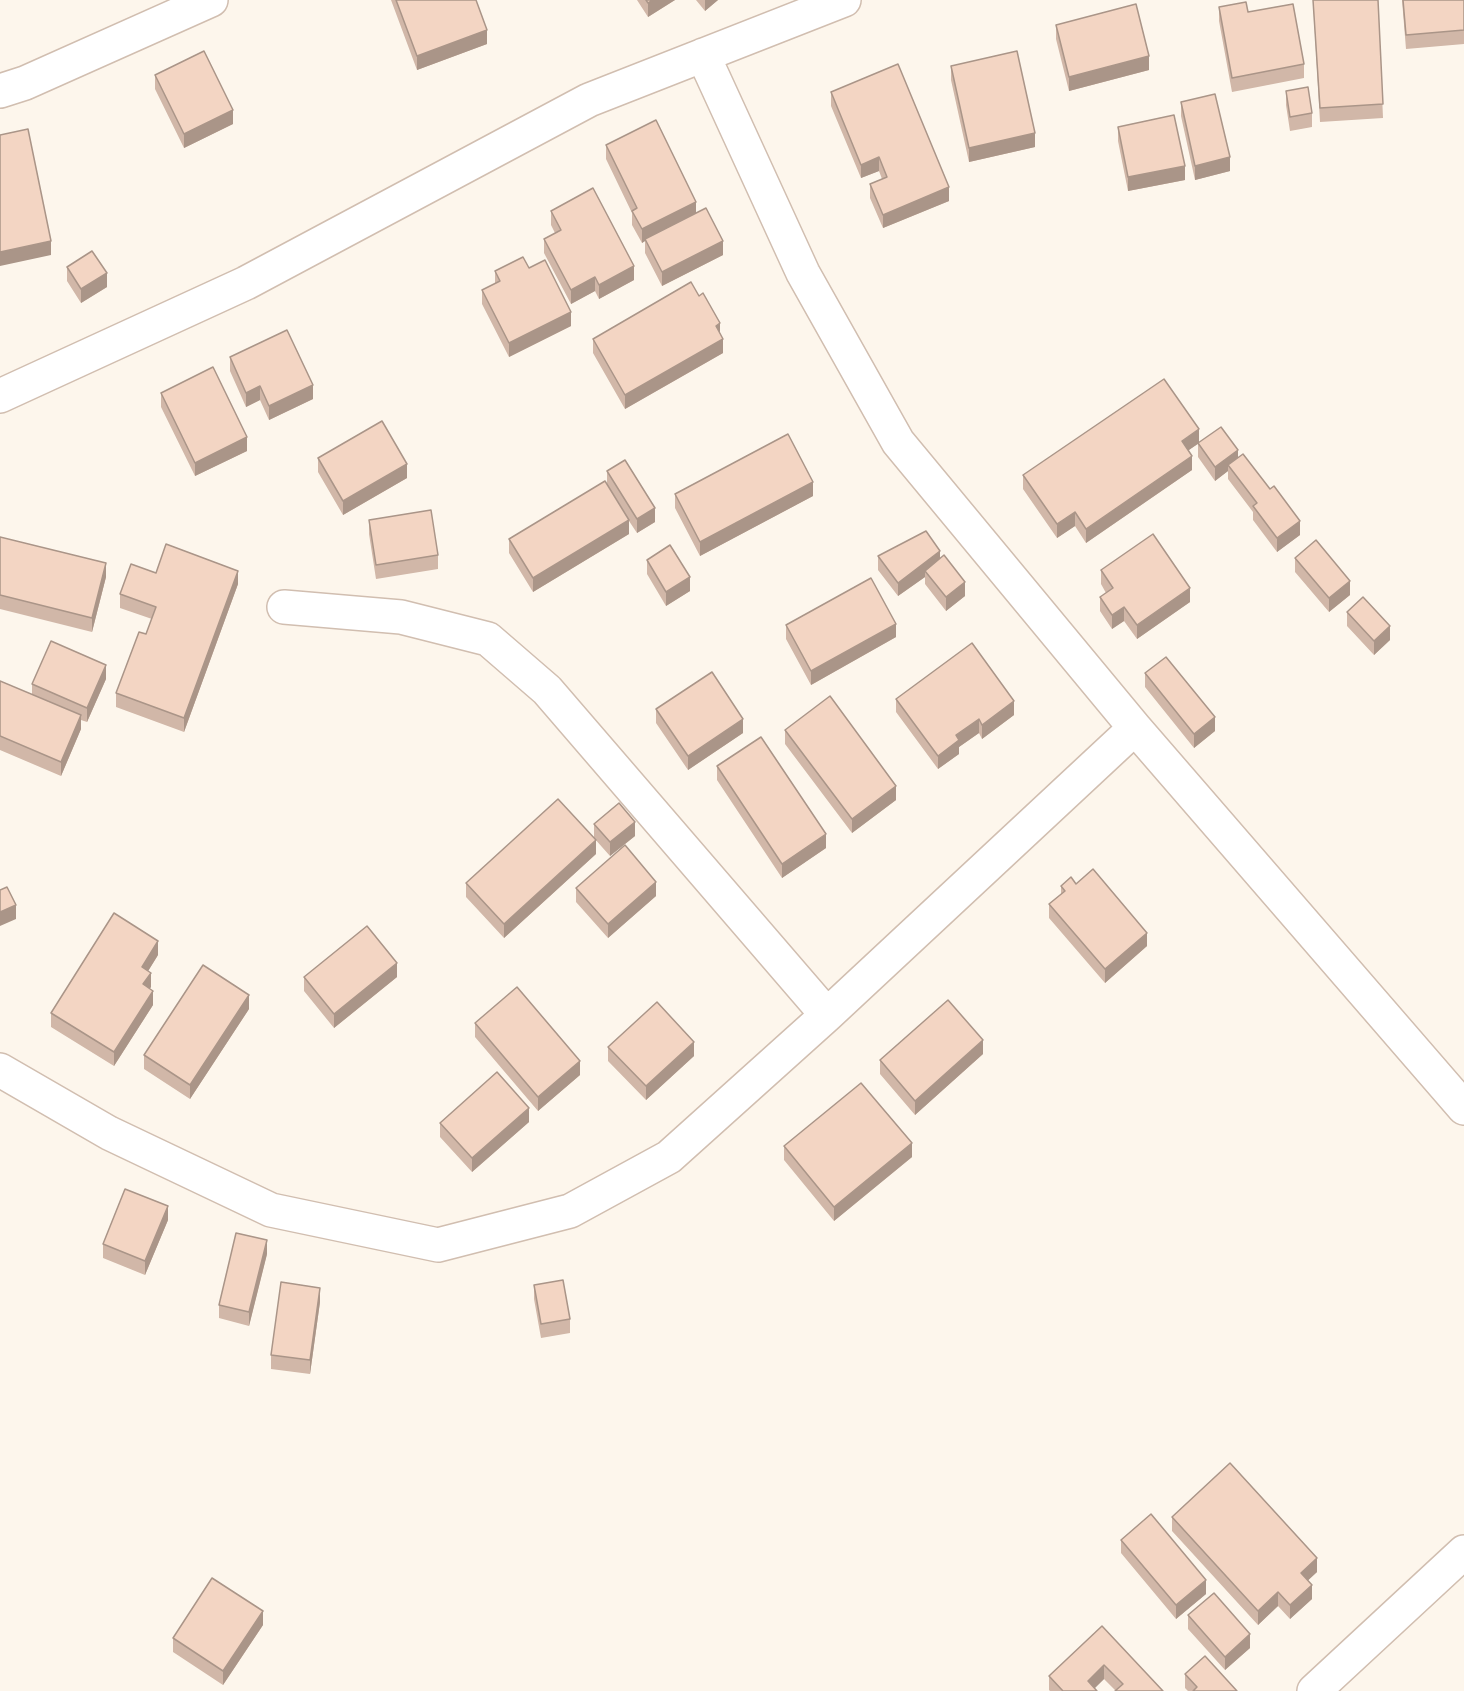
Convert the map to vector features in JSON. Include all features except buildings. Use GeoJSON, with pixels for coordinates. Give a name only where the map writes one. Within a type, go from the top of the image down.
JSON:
{"type":"FeatureCollection","features":[{"type":"Feature","properties":{"kind":"street"},"geometry":{"type":"LineString","coordinates":[[0,91],[25,83],[211,0]]}},
{"type":"Feature","properties":{"kind":"street"},"geometry":{"type":"LineString","coordinates":[[0,396],[246,283],[589,100],[844,0]]}},
{"type":"Feature","properties":{"kind":"street"},"geometry":{"type":"LineString","coordinates":[[703,55],[804,273],[898,442],[1135,728],[1464,1108]]}},
{"type":"Feature","properties":{"kind":"street"},"geometry":{"type":"LineString","coordinates":[[284,607],[401,617],[488,639],[547,690],[827,1015]]}},
{"type":"Feature","properties":{"kind":"street"},"geometry":{"type":"LineString","coordinates":[[0,1070],[109,1133],[271,1210],[438,1245],[570,1211],[669,1157],[827,1015],[1135,728]]}},
{"type":"Feature","properties":{"kind":"street"},"geometry":{"type":"LineString","coordinates":[[1314,1691],[1464,1551]]}}]}
